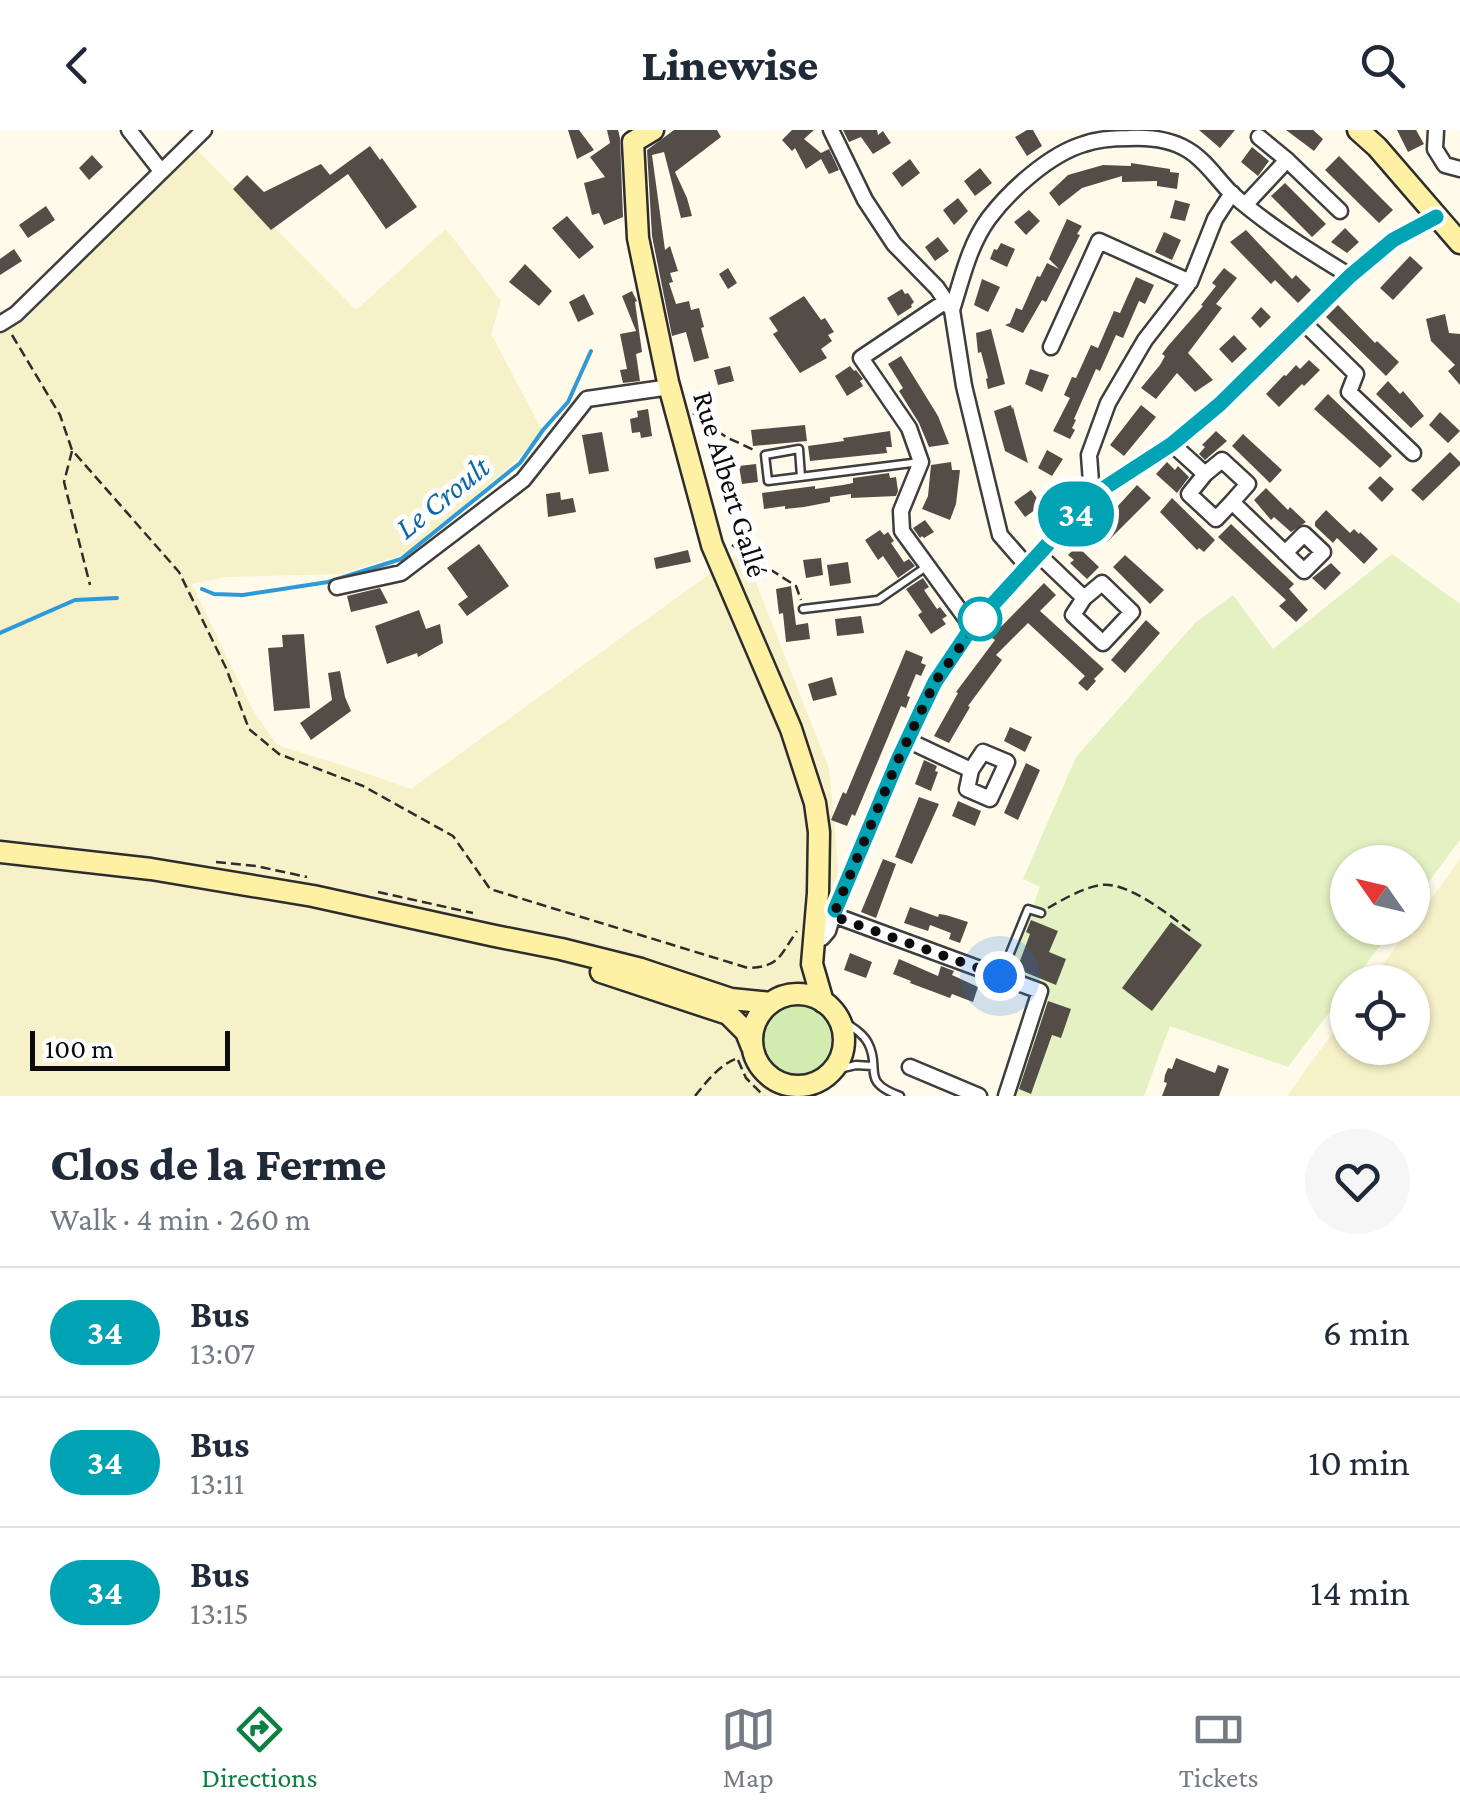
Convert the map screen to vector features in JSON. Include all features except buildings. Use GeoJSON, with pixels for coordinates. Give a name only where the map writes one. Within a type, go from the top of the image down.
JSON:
{"type":"FeatureCollection","features":[{"type":"Feature","properties":{"kind":"street"},"geometry":{"type":"LineString","coordinates":[[129,130],[161,171]]}},
{"type":"Feature","properties":{"kind":"street"},"geometry":{"type":"LineString","coordinates":[[2,323],[16,314],[204,130]]}},
{"type":"Feature","properties":{"kind":"street"},"geometry":{"type":"LineString","coordinates":[[631,136],[652,130]]}},
{"type":"Feature","properties":{"kind":"street"},"geometry":{"type":"LineString","coordinates":[[831,130],[865,200],[894,244],[949,306],[1000,536],[1028,567]]}},
{"type":"Feature","properties":{"kind":"street"},"geometry":{"type":"LineString","coordinates":[[1006,1096],[1040,991],[824,919],[935,682],[972,627],[1092,496],[1172,444],[1220,404],[1350,276],[1393,240],[1450,227],[1358,130]]}},
{"type":"Feature","properties":{"kind":"street"},"geometry":{"type":"LineString","coordinates":[[1436,130],[1435,149],[1445,166],[1460,169]]}},
{"type":"Feature","properties":{"kind":"street","name":"Rue Albert Gallé"},"geometry":{"type":"LineString","coordinates":[[631,136],[638,238],[672,392],[709,531],[791,729],[815,802],[824,919],[812,964]]}},
{"type":"Feature","properties":{"kind":"street"},"geometry":{"type":"LineString","coordinates":[[972,627],[902,531],[902,511],[921,462],[909,428],[861,358],[949,306],[988,219],[1021,183],[1047,162],[1082,144],[1140,137],[1174,143],[1191,152],[1232,193],[1298,244],[1350,276]]}},
{"type":"Feature","properties":{"kind":"street"},"geometry":{"type":"LineString","coordinates":[[1259,137],[1340,211]]}},
{"type":"Feature","properties":{"kind":"street"},"geometry":{"type":"LineString","coordinates":[[1246,204],[1287,160]]}},
{"type":"Feature","properties":{"kind":"street"},"geometry":{"type":"LineString","coordinates":[[1092,496],[1089,455],[1108,404],[1145,340],[1190,282],[1215,219],[1232,193]]}},
{"type":"Feature","properties":{"kind":"street"},"geometry":{"type":"LineString","coordinates":[[1050,347],[1099,241],[1190,282]]}},
{"type":"Feature","properties":{"kind":"street"},"geometry":{"type":"LineString","coordinates":[[1303,322],[1356,374],[1349,392],[1413,453]]}},
{"type":"Feature","properties":{"kind":"street"},"geometry":{"type":"LineString","coordinates":[[337,587],[400,572],[431,550],[523,480],[587,399],[672,392]]}},
{"type":"Feature","properties":{"kind":"street"},"geometry":{"type":"LineString","coordinates":[[1172,444],[1205,474]]}},
{"type":"Feature","properties":{"kind":"street"},"geometry":{"type":"LineString","coordinates":[[1222,460],[1248,484],[1216,519],[1189,494],[1205,474],[1222,460]]}},
{"type":"Feature","properties":{"kind":"street"},"geometry":{"type":"LineString","coordinates":[[1232,502],[1285,553]]}},
{"type":"Feature","properties":{"kind":"street"},"geometry":{"type":"LineString","coordinates":[[1039,555],[1084,598]]}},
{"type":"Feature","properties":{"kind":"street"},"geometry":{"type":"LineString","coordinates":[[907,740],[971,770]]}},
{"type":"Feature","properties":{"kind":"street"},"geometry":{"type":"LineString","coordinates":[[0,852],[151,869],[314,896],[596,957],[731,998],[775,1001],[798,994],[811,996],[829,1009]]}},
{"type":"Feature","properties":{"kind":"street"},"geometry":{"type":"LineString","coordinates":[[495,936],[728,1014],[740,1025],[744,1053]]}},
{"type":"Feature","properties":{"kind":"street"},"geometry":{"type":"LineString","coordinates":[[744,1053],[756,1021],[797,984],[812,964]]}},
{"type":"Feature","properties":{"kind":"street"},"geometry":{"type":"LineString","coordinates":[[744,1053],[755,1059],[773,1090],[785,1085],[825,1082],[840,1059],[844,1034],[829,1009],[812,964]]}},
{"type":"Feature","properties":{"kind":"street"},"geometry":{"type":"LineString","coordinates":[[910,1067],[980,1096]]}},
{"type":"Feature","properties":{"kind":"lane"},"geometry":{"type":"LineString","coordinates":[[801,477],[799,449],[765,455],[768,481],[801,477],[921,462]]}},
{"type":"Feature","properties":{"kind":"lane"},"geometry":{"type":"LineString","coordinates":[[803,609],[878,600],[928,566]]}},
{"type":"Feature","properties":{"kind":"lane"},"geometry":{"type":"LineString","coordinates":[[1000,976],[1028,909],[1040,912]]}},
{"type":"Feature","properties":{"kind":"lane"},"geometry":{"type":"LineString","coordinates":[[829,1009],[866,1040],[877,1083],[900,1096]]}},
{"type":"Feature","properties":{"kind":"lane"},"geometry":{"type":"LineString","coordinates":[[825,1082],[856,1065],[872,1066]]}},
{"type":"Feature","properties":{"kind":"path"},"geometry":{"type":"LineString","coordinates":[[2,323],[60,415],[72,450],[179,572],[226,668],[249,729],[278,754],[363,786],[453,836],[490,888],[748,968],[766,967],[777,961],[798,929],[824,919]]}},
{"type":"Feature","properties":{"kind":"path"},"geometry":{"type":"LineString","coordinates":[[672,392],[726,438],[765,455]]}},
{"type":"Feature","properties":{"kind":"path"},"geometry":{"type":"LineString","coordinates":[[72,450],[64,482],[90,585]]}},
{"type":"Feature","properties":{"kind":"path"},"geometry":{"type":"LineString","coordinates":[[709,531],[796,586],[803,609]]}},
{"type":"Feature","properties":{"kind":"path"},"geometry":{"type":"LineString","coordinates":[[1040,912],[1073,894],[1104,884],[1143,897],[1193,932]]}},
{"type":"Feature","properties":{"kind":"path"},"geometry":{"type":"LineString","coordinates":[[695,1096],[710,1078],[744,1053],[746,1078],[773,1090]]}},
{"type":"Feature","properties":{"kind":"shaded area"},"geometry":{"type":"Polygon","coordinates":[[[190,143],[356,310],[446,229],[501,301],[491,334],[542,430],[518,459],[409,553],[340,574],[226,577],[192,584],[251,707],[277,745],[411,789],[743,550],[829,768],[839,876],[790,1096],[0,1096],[0,325],[190,143]]]}},
{"type":"Feature","properties":{"kind":"shaded area"},"geometry":{"type":"Polygon","coordinates":[[[1460,859],[1460,1096],[1287,1096],[1330,1037],[1330,1065],[1430,1065],[1430,965],[1383,965],[1397,945],[1430,945],[1430,900],[1460,859]]]}},
{"type":"Feature","properties":{"kind":"green space"},"geometry":{"type":"Polygon","coordinates":[[[1392,554],[1460,604],[1460,840],[1430,880],[1430,845],[1330,845],[1330,945],[1381,945],[1365,965],[1330,965],[1330,1011],[1288,1067],[1170,1026],[1144,1096],[1009,1096],[1044,985],[1009,968],[1040,887],[1023,879],[1076,757],[1196,622],[1233,595],[1273,649],[1392,554]]]}},
{"type":"Feature","properties":{"kind":"green space"},"geometry":{"type":"Polygon","coordinates":[[[797,1003],[812,1005],[824,1014],[833,1026],[833,1056],[824,1068],[812,1077],[797,1079],[782,1077],[770,1068],[761,1056],[759,1041],[761,1026],[770,1014],[782,1005],[797,1003]]]}},
{"type":"Feature","properties":{"kind":"waterway","name":"Le Croult"},"geometry":{"type":"LineString","coordinates":[[202,589],[214,594],[243,595],[328,582],[401,559],[520,463],[568,402],[591,351]]}},
{"type":"Feature","properties":{"kind":"waterway","name":"Le Croult"},"geometry":{"type":"LineString","coordinates":[[0,633],[75,600],[117,598]]}},
{"type":"Feature","properties":{"kind":"bus line","name":"34"},"geometry":{"type":"LineString","coordinates":[[835,910],[935,682],[972,627],[1092,496],[1172,444],[1220,404],[1350,276],[1393,240],[1436,217]]}},
{"type":"Feature","properties":{"kind":"route"},"geometry":{"type":"LineString","coordinates":[[980,619],[935,682],[833,916],[1000,976]]}}]}
